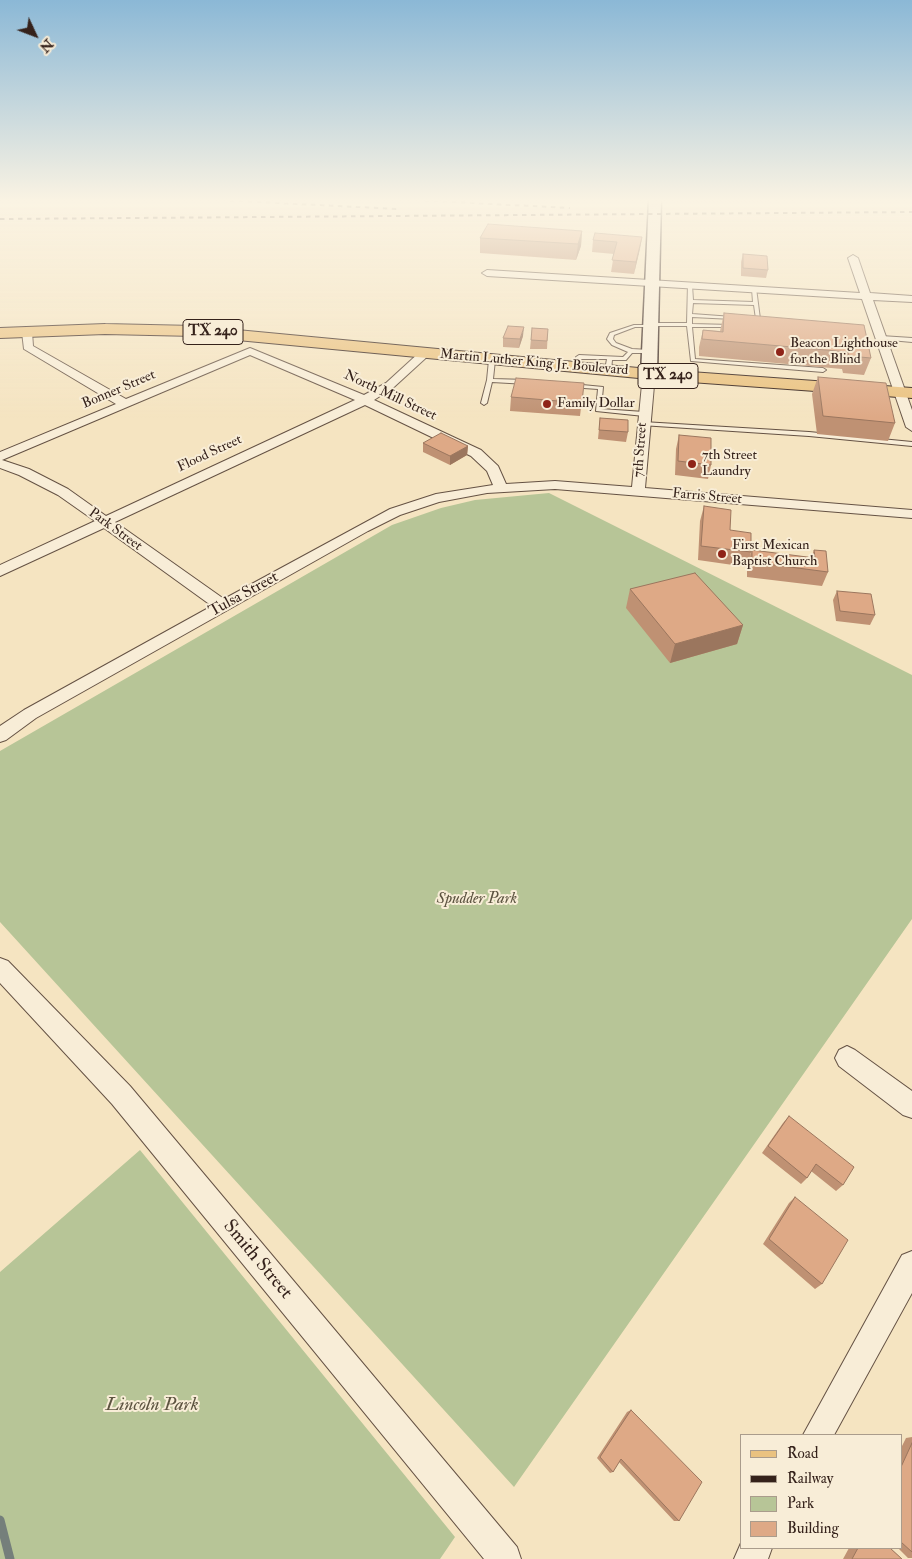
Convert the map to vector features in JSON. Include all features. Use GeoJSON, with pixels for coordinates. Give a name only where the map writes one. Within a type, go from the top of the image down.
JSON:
{"type":"FeatureCollection","features":[{"type":"Feature","properties":{"kind":"main road"},"geometry":{"type":"LineString","coordinates":[[0,328],[24,337]]}},
{"type":"Feature","properties":{"kind":"main road","name":"Martin Luther King Jr. Boulevard"},"geometry":{"type":"LineString","coordinates":[[0,347],[24,337],[105,329],[195,331],[577,368],[609,364],[649,374],[906,392]]}},
{"type":"Feature","properties":{"kind":"main road","name":"Martin Luther King Jr. Boulevard"},"geometry":{"type":"LineString","coordinates":[[0,333],[97,346]]}},
{"type":"Feature","properties":{"kind":"main road","name":"Martin Luther King Jr. Boulevard"},"geometry":{"type":"LineString","coordinates":[[212,349],[345,358],[425,353]]}},
{"type":"Feature","properties":{"kind":"street"},"geometry":{"type":"LineString","coordinates":[[487,273],[912,299]]}},
{"type":"Feature","properties":{"kind":"street","name":"7th Street"},"geometry":{"type":"LineString","coordinates":[[638,491],[643,419],[649,374],[654,273]]}},
{"type":"Feature","properties":{"kind":"street"},"geometry":{"type":"LineString","coordinates":[[858,273],[881,338],[906,392],[912,427]]}},
{"type":"Feature","properties":{"kind":"street"},"geometry":{"type":"LineString","coordinates":[[24,337],[125,404]]}},
{"type":"Feature","properties":{"kind":"street","name":"Bonner Street"},"geometry":{"type":"LineString","coordinates":[[0,457],[250,351]]}},
{"type":"Feature","properties":{"kind":"street","name":"North Mill Street"},"geometry":{"type":"LineString","coordinates":[[250,351],[365,400],[476,453],[493,469],[502,488]]}},
{"type":"Feature","properties":{"kind":"street","name":"Flood Street"},"geometry":{"type":"LineString","coordinates":[[0,571],[365,400],[390,385],[425,353]]}},
{"type":"Feature","properties":{"kind":"street","name":"Park Street"},"geometry":{"type":"LineString","coordinates":[[0,464],[24,472],[54,486],[224,606]]}},
{"type":"Feature","properties":{"kind":"street","name":"Farris Street"},"geometry":{"type":"LineString","coordinates":[[502,488],[555,485],[912,514]]}},
{"type":"Feature","properties":{"kind":"street","name":"Tulsa Street"},"geometry":{"type":"LineString","coordinates":[[0,734],[30,714],[384,516],[436,498],[502,488]]}},
{"type":"Feature","properties":{"kind":"street","name":"Smith Street"},"geometry":{"type":"LineString","coordinates":[[0,968],[121,1094],[505,1559]]}},
{"type":"Feature","properties":{"kind":"street"},"geometry":{"type":"LineString","coordinates":[[847,1058],[912,1106]]}},
{"type":"Feature","properties":{"kind":"street"},"geometry":{"type":"LineString","coordinates":[[819,1434],[912,1265]]}},
{"type":"Feature","properties":{"kind":"lane"},"geometry":{"type":"LineString","coordinates":[[690,285],[689,325],[693,360],[824,370]]}},
{"type":"Feature","properties":{"kind":"lane"},"geometry":{"type":"LineString","coordinates":[[754,289],[758,320]]}},
{"type":"Feature","properties":{"kind":"lane"},"geometry":{"type":"LineString","coordinates":[[690,301],[756,304]]}},
{"type":"Feature","properties":{"kind":"lane"},"geometry":{"type":"LineString","coordinates":[[690,315],[738,318]]}},
{"type":"Feature","properties":{"kind":"lane"},"geometry":{"type":"LineString","coordinates":[[748,319],[758,320]]}},
{"type":"Feature","properties":{"kind":"lane"},"geometry":{"type":"LineString","coordinates":[[750,327],[758,320]]}},
{"type":"Feature","properties":{"kind":"lane"},"geometry":{"type":"LineString","coordinates":[[650,352],[631,351],[614,344],[610,339],[612,334],[634,326],[689,325],[741,327]]}},
{"type":"Feature","properties":{"kind":"lane"},"geometry":{"type":"LineString","coordinates":[[881,338],[912,340]]}},
{"type":"Feature","properties":{"kind":"lane"},"geometry":{"type":"LineString","coordinates":[[609,364],[624,359],[631,351]]}},
{"type":"Feature","properties":{"kind":"lane"},"geometry":{"type":"LineString","coordinates":[[484,404],[490,380],[492,360]]}},
{"type":"Feature","properties":{"kind":"lane"},"geometry":{"type":"LineString","coordinates":[[763,365],[767,383]]}},
{"type":"Feature","properties":{"kind":"lane"},"geometry":{"type":"LineString","coordinates":[[490,380],[536,383]]}},
{"type":"Feature","properties":{"kind":"lane"},"geometry":{"type":"LineString","coordinates":[[564,385],[601,388],[598,410],[643,419],[912,444]]}},
{"type":"Feature","properties":{"kind":"green space","name":"Spudder Park"},"geometry":{"type":"Polygon","coordinates":[[[549,493],[912,675],[912,919],[514,1487],[0,922],[0,751],[392,525],[441,508],[475,500],[549,493]]]}},
{"type":"Feature","properties":{"kind":"green space","name":"Lincoln Park"},"geometry":{"type":"Polygon","coordinates":[[[140,1150],[455,1537],[440,1559],[0,1559],[0,1272],[140,1150]]]}},
{"type":"Feature","properties":{"kind":"building"},"geometry":{"type":"Polygon","coordinates":[[[724,313],[864,325],[871,358],[849,356],[848,352],[702,339],[703,330],[723,332],[724,313]]]}},
{"type":"Feature","properties":{"kind":"building"},"geometry":{"type":"Polygon","coordinates":[[[508,326],[524,327],[520,339],[503,338],[508,326]]]}},
{"type":"Feature","properties":{"kind":"building"},"geometry":{"type":"Polygon","coordinates":[[[532,328],[548,329],[547,341],[531,340],[532,328]]]}},
{"type":"Feature","properties":{"kind":"building"},"geometry":{"type":"Polygon","coordinates":[[[818,377],[886,383],[895,423],[823,416],[818,377]]]}},
{"type":"Feature","properties":{"kind":"building"},"geometry":{"type":"Polygon","coordinates":[[[516,378],[584,383],[582,403],[511,397],[516,378]]]}},
{"type":"Feature","properties":{"kind":"building"},"geometry":{"type":"Polygon","coordinates":[[[600,418],[628,420],[628,432],[599,430],[600,418]]]}},
{"type":"Feature","properties":{"kind":"building"},"geometry":{"type":"Polygon","coordinates":[[[441,433],[468,446],[450,456],[423,443],[441,433]]]}},
{"type":"Feature","properties":{"kind":"building"},"geometry":{"type":"Polygon","coordinates":[[[679,435],[711,438],[711,465],[678,461],[679,435]]]}},
{"type":"Feature","properties":{"kind":"building"},"geometry":{"type":"Polygon","coordinates":[[[704,506],[731,510],[730,530],[751,533],[751,552],[701,546],[704,506]]]}},
{"type":"Feature","properties":{"kind":"building"},"geometry":{"type":"Polygon","coordinates":[[[752,550],[815,558],[814,550],[826,551],[828,572],[752,562],[752,550]]]}},
{"type":"Feature","properties":{"kind":"building"},"geometry":{"type":"Polygon","coordinates":[[[695,573],[743,625],[675,644],[630,589],[695,573]]]}},
{"type":"Feature","properties":{"kind":"building"},"geometry":{"type":"Polygon","coordinates":[[[837,591],[871,594],[875,615],[840,611],[837,591]]]}},
{"type":"Feature","properties":{"kind":"building"},"geometry":{"type":"Polygon","coordinates":[[[789,1116],[854,1167],[843,1185],[816,1164],[807,1178],[768,1146],[789,1116]]]}},
{"type":"Feature","properties":{"kind":"building"},"geometry":{"type":"Polygon","coordinates":[[[795,1197],[848,1240],[822,1284],[769,1239],[795,1197]]]}},
{"type":"Feature","properties":{"kind":"building"},"geometry":{"type":"Polygon","coordinates":[[[631,1410],[702,1482],[679,1521],[621,1459],[613,1472],[600,1457],[631,1410]]]}},
{"type":"Feature","properties":{"kind":"building"},"geometry":{"type":"Polygon","coordinates":[[[912,1443],[912,1552],[902,1543],[902,1465],[912,1443]]]}},
{"type":"Feature","properties":{"kind":"building"},"geometry":{"type":"Polygon","coordinates":[[[857,1549],[891,1549],[902,1559],[852,1559],[857,1549]]]}},
{"type":"Feature","properties":{"kind":"waterway"},"geometry":{"type":"LineString","coordinates":[[0,1520],[10,1559]]}},
{"type":"Feature","properties":{"kind":"place","name":"Beacon Lighthouse for the Blind"},"geometry":{"type":"Point","coordinates":[780,352]}},
{"type":"Feature","properties":{"kind":"place","name":"Family Dollar"},"geometry":{"type":"Point","coordinates":[547,404]}},
{"type":"Feature","properties":{"kind":"place","name":"7th Street Laundry"},"geometry":{"type":"Point","coordinates":[692,464]}},
{"type":"Feature","properties":{"kind":"place","name":"First Mexican Baptist Church"},"geometry":{"type":"Point","coordinates":[722,554]}}]}
